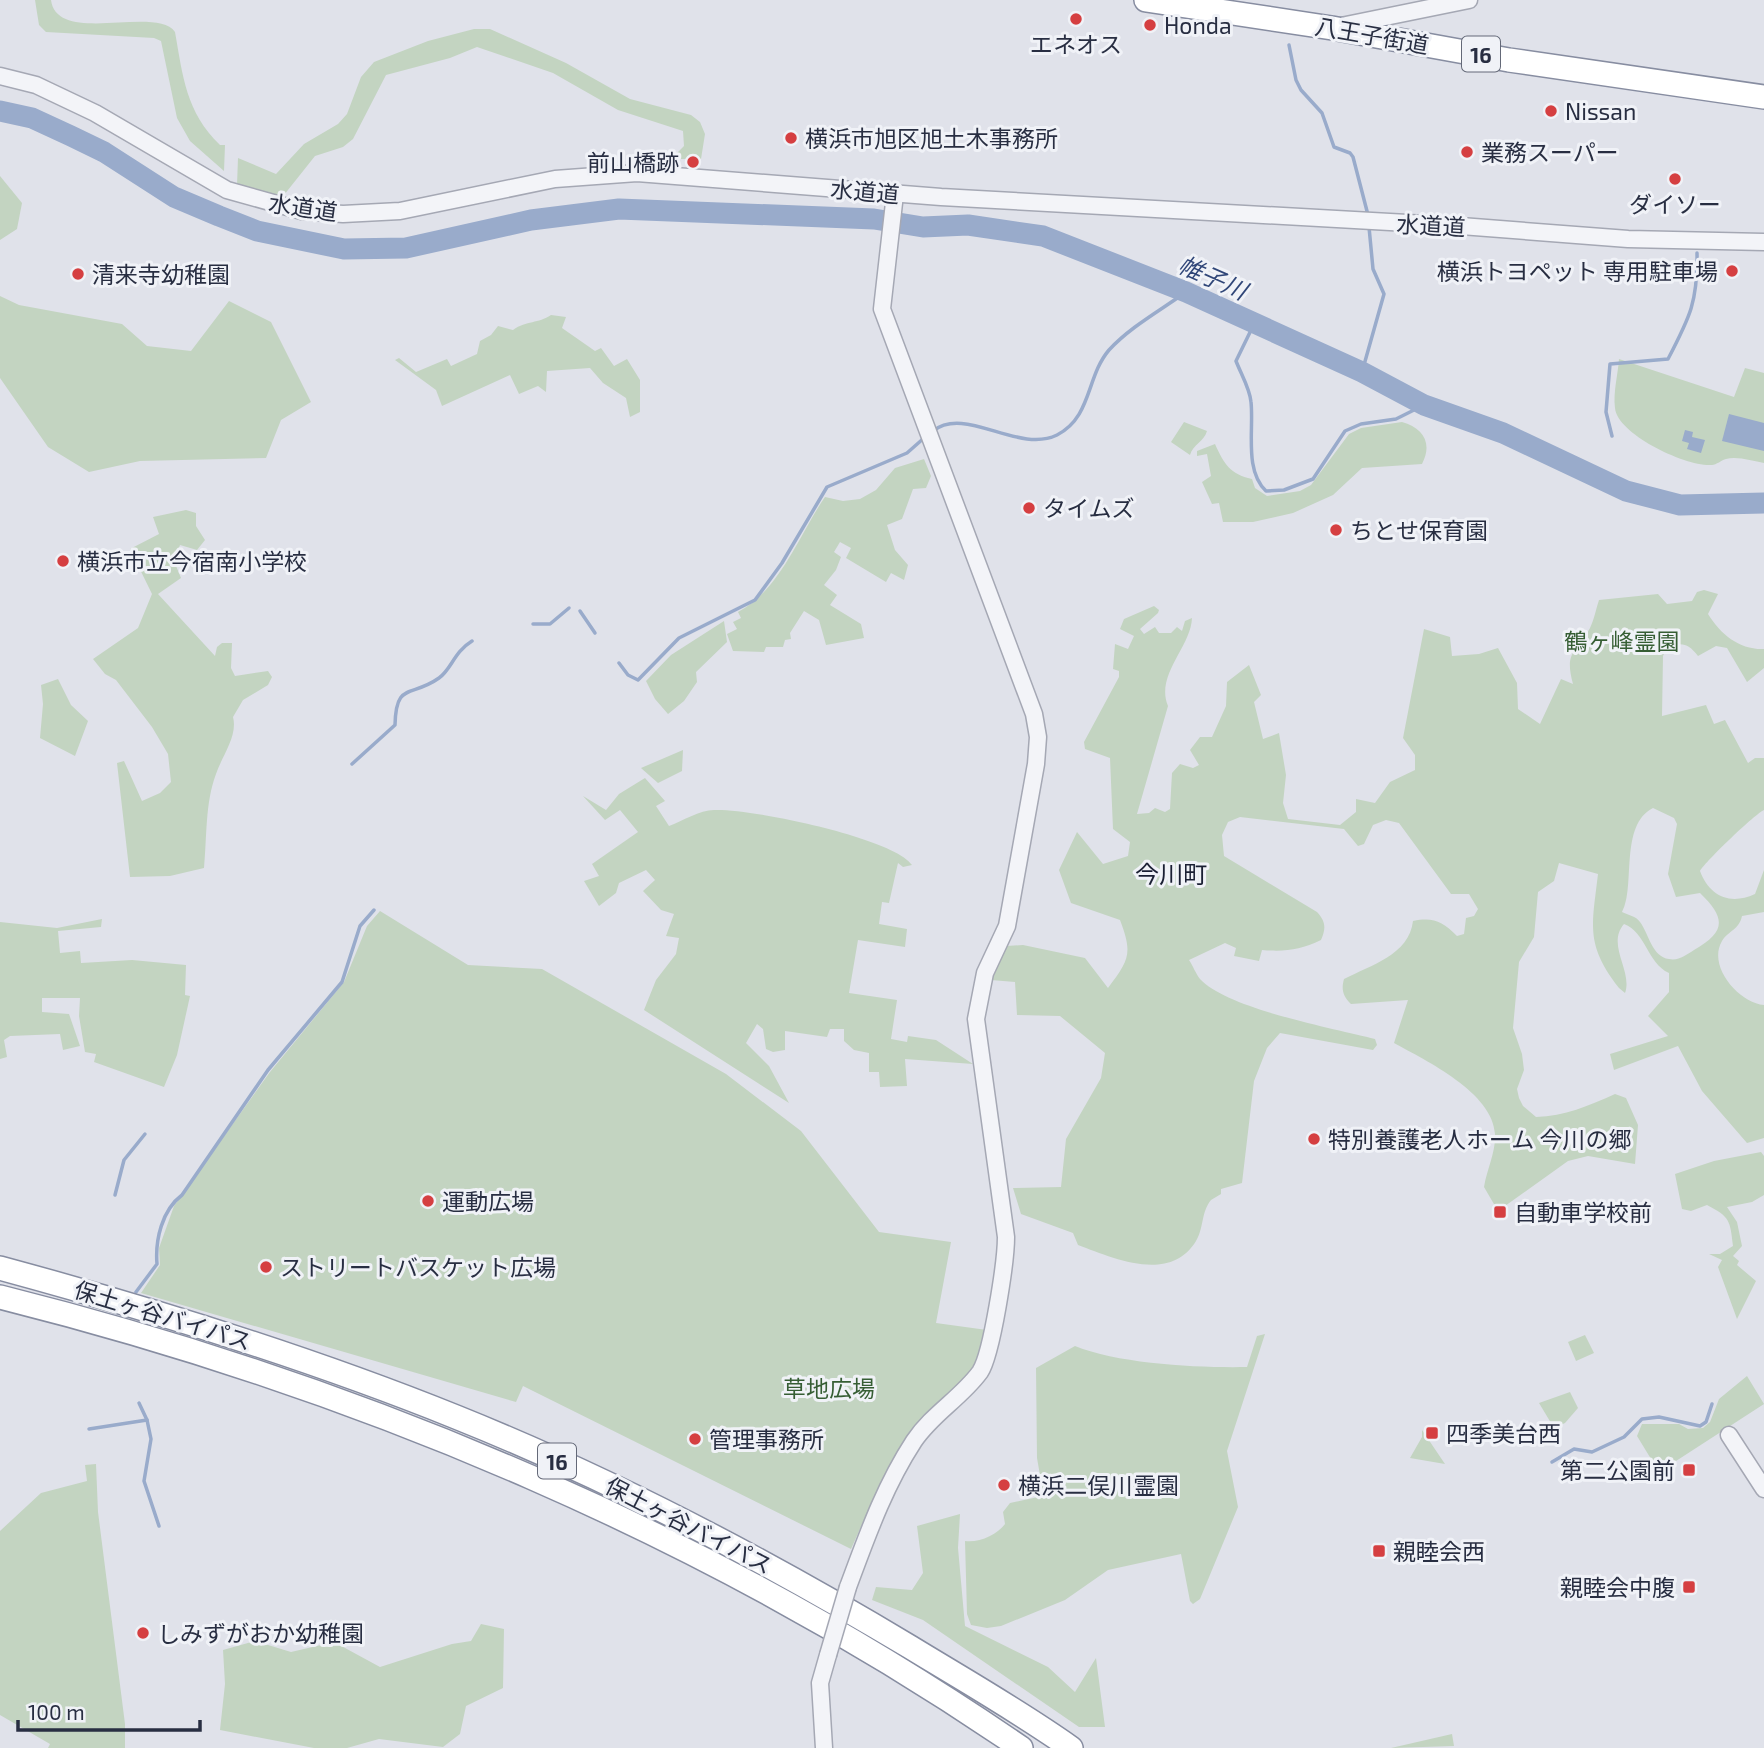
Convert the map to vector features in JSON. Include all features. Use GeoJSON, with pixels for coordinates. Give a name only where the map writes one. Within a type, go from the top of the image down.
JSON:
{"type":"FeatureCollection","features":[{"type":"Feature","properties":{"kind":"highway","name":"八王子街道"},"geometry":{"type":"LineString","coordinates":[[1146,0],[1332,28],[1509,60],[1764,97]]}},
{"type":"Feature","properties":{"kind":"highway","name":"保土ヶ谷バイパス"},"geometry":{"type":"LineString","coordinates":[[0,1268],[254,1342],[459,1418],[600,1479],[751,1556],[859,1616],[1071,1748]]}},
{"type":"Feature","properties":{"kind":"highway","name":"保土ヶ谷バイパス"},"geometry":{"type":"LineString","coordinates":[[0,1297],[191,1350],[328,1395],[473,1451],[592,1504],[808,1616],[868,1650],[1021,1748]]}},
{"type":"Feature","properties":{"kind":"street"},"geometry":{"type":"LineString","coordinates":[[1332,28],[1469,0]]}},
{"type":"Feature","properties":{"kind":"street","name":"水道道"},"geometry":{"type":"LineString","coordinates":[[0,76],[37,85],[94,113],[228,190],[256,201],[302,211],[343,214],[400,211],[555,179],[602,174],[677,176],[895,194],[1461,226],[1688,243],[1764,242]]}},
{"type":"Feature","properties":{"kind":"street"},"geometry":{"type":"LineString","coordinates":[[824,1748],[820,1684],[848,1587],[882,1496],[912,1444],[939,1410],[982,1369],[1006,1249],[976,1003],[985,973],[1006,926],[1036,764],[1038,737],[1034,714],[882,309],[887,243],[895,194]]}},
{"type":"Feature","properties":{"kind":"street"},"geometry":{"type":"LineString","coordinates":[[1729,1435],[1764,1489]]}},
{"type":"Feature","properties":{"kind":"green space"},"geometry":{"type":"Polygon","coordinates":[[[35,0],[51,0],[57,13],[70,21],[148,22],[164,25],[175,32],[184,79],[193,107],[209,133],[220,145],[225,145],[224,171],[190,141],[177,118],[161,41],[154,38],[46,32],[39,25],[35,0]]]}},
{"type":"Feature","properties":{"kind":"green space"},"geometry":{"type":"Polygon","coordinates":[[[474,29],[490,29],[566,63],[630,99],[691,115],[700,122],[705,134],[701,159],[671,159],[684,146],[683,131],[618,110],[553,73],[477,47],[450,58],[386,75],[353,139],[343,147],[315,156],[284,195],[277,197],[237,185],[238,158],[276,174],[304,144],[338,124],[347,114],[361,77],[374,62],[428,41],[474,29]]]}},
{"type":"Feature","properties":{"kind":"green space"},"geometry":{"type":"Polygon","coordinates":[[[0,176],[22,203],[17,229],[0,240],[0,176]]]}},
{"type":"Feature","properties":{"kind":"green space"},"geometry":{"type":"Polygon","coordinates":[[[0,296],[19,305],[122,324],[147,346],[191,351],[229,301],[271,322],[311,402],[281,420],[266,458],[140,461],[89,472],[48,447],[0,378],[0,296]]]}},
{"type":"Feature","properties":{"kind":"green space"},"geometry":{"type":"Polygon","coordinates":[[[551,315],[566,317],[562,328],[595,351],[601,348],[614,366],[627,359],[640,380],[640,412],[630,417],[626,398],[603,383],[590,368],[547,371],[546,392],[538,386],[519,394],[510,375],[442,406],[436,390],[395,360],[399,358],[416,372],[447,359],[451,366],[477,354],[480,341],[491,335],[498,326],[513,330],[551,315]]]}},
{"type":"Feature","properties":{"kind":"green space"},"geometry":{"type":"Polygon","coordinates":[[[1619,359],[1734,397],[1745,368],[1764,373],[1764,463],[1735,458],[1714,465],[1700,464],[1670,455],[1640,438],[1627,428],[1615,408],[1619,359]]]}},
{"type":"Feature","properties":{"kind":"green space"},"geometry":{"type":"Polygon","coordinates":[[[1184,422],[1207,431],[1190,455],[1171,442],[1184,422]]]}},
{"type":"Feature","properties":{"kind":"green space"},"geometry":{"type":"Polygon","coordinates":[[[1402,422],[1416,428],[1424,437],[1426,449],[1422,464],[1362,468],[1333,495],[1293,513],[1253,522],[1223,522],[1219,503],[1212,504],[1202,482],[1211,476],[1207,454],[1197,456],[1197,451],[1215,444],[1229,467],[1252,479],[1255,488],[1267,496],[1300,491],[1311,485],[1349,434],[1361,428],[1402,422]]]}},
{"type":"Feature","properties":{"kind":"green space"},"geometry":{"type":"Polygon","coordinates":[[[924,459],[931,476],[926,488],[913,489],[902,519],[887,525],[895,550],[908,565],[904,580],[891,573],[886,582],[846,558],[851,548],[840,542],[834,552],[841,557],[836,570],[824,585],[837,595],[830,605],[861,624],[864,638],[826,645],[819,620],[804,611],[790,633],[791,639],[785,640],[783,647],[766,647],[764,652],[733,651],[727,634],[737,629],[733,622],[741,618],[738,612],[766,590],[777,576],[825,497],[843,501],[860,499],[876,490],[895,468],[924,459]]]}},
{"type":"Feature","properties":{"kind":"green space"},"geometry":{"type":"Polygon","coordinates":[[[186,510],[196,513],[196,526],[205,540],[197,550],[180,545],[174,561],[181,578],[158,594],[215,656],[217,647],[222,643],[232,643],[231,668],[235,676],[268,671],[272,677],[268,685],[243,700],[233,717],[231,739],[212,785],[204,868],[170,876],[130,877],[117,763],[124,761],[142,801],[160,793],[171,782],[168,754],[152,727],[116,680],[105,674],[93,659],[138,628],[152,594],[130,549],[159,534],[153,517],[186,510]]]}},
{"type":"Feature","properties":{"kind":"green space","name":"鶴ヶ峰霊園"},"geometry":{"type":"Polygon","coordinates":[[[1704,590],[1718,594],[1708,614],[1725,635],[1747,647],[1764,649],[1764,668],[1747,682],[1727,648],[1716,646],[1698,656],[1684,645],[1667,647],[1663,656],[1662,716],[1706,705],[1714,724],[1725,720],[1748,763],[1755,758],[1764,758],[1764,810],[1731,838],[1700,871],[1715,892],[1737,899],[1755,894],[1764,870],[1764,912],[1742,916],[1739,924],[1722,941],[1718,951],[1722,972],[1728,982],[1745,998],[1764,1005],[1764,1138],[1747,1143],[1702,1091],[1678,1046],[1614,1070],[1610,1054],[1668,1036],[1648,1016],[1669,992],[1669,973],[1656,962],[1637,934],[1624,924],[1618,941],[1626,976],[1625,993],[1619,988],[1601,959],[1593,934],[1598,874],[1559,863],[1554,881],[1538,892],[1534,937],[1519,962],[1513,1028],[1522,1054],[1524,1070],[1517,1089],[1519,1098],[1523,1106],[1536,1117],[1567,1112],[1615,1094],[1626,1098],[1638,1125],[1635,1164],[1588,1156],[1568,1161],[1498,1211],[1484,1187],[1495,1134],[1483,1105],[1456,1080],[1394,1043],[1408,1000],[1351,1004],[1343,990],[1344,979],[1397,951],[1410,933],[1413,921],[1432,920],[1447,927],[1457,936],[1464,934],[1466,918],[1474,916],[1478,909],[1469,894],[1451,894],[1399,823],[1386,820],[1373,825],[1364,844],[1358,846],[1344,829],[1240,817],[1228,822],[1222,835],[1224,856],[1317,912],[1324,922],[1324,932],[1321,940],[1306,946],[1262,950],[1259,961],[1234,956],[1236,948],[1225,943],[1189,960],[1197,975],[1214,990],[1256,1008],[1375,1039],[1377,1045],[1373,1050],[1280,1033],[1267,1048],[1254,1081],[1242,1183],[1221,1189],[1221,1194],[1211,1200],[1196,1241],[1185,1254],[1172,1262],[1140,1264],[1108,1256],[1078,1245],[1073,1233],[1021,1214],[1013,1188],[1061,1187],[1066,1139],[1101,1078],[1105,1053],[1060,1016],[1017,1015],[1015,982],[991,980],[1006,946],[1023,945],[1085,958],[1108,988],[1127,956],[1127,941],[1120,920],[1071,903],[1059,870],[1077,832],[1103,864],[1128,856],[1130,842],[1113,829],[1110,758],[1085,749],[1084,742],[1119,677],[1119,671],[1113,669],[1115,644],[1128,649],[1134,636],[1120,629],[1124,619],[1154,606],[1159,610],[1158,613],[1140,629],[1144,634],[1155,627],[1159,633],[1171,633],[1177,627],[1182,631],[1185,621],[1192,618],[1186,640],[1166,683],[1168,706],[1137,814],[1149,813],[1155,808],[1165,812],[1170,809],[1172,773],[1180,764],[1193,768],[1199,765],[1190,750],[1200,737],[1212,737],[1226,706],[1227,682],[1249,665],[1261,695],[1254,702],[1263,739],[1279,733],[1286,775],[1283,803],[1288,819],[1340,825],[1356,812],[1356,799],[1375,803],[1390,782],[1415,770],[1415,755],[1403,738],[1424,629],[1450,637],[1452,656],[1479,654],[1498,648],[1517,683],[1518,709],[1540,724],[1561,679],[1573,684],[1571,658],[1590,628],[1599,600],[1658,594],[1667,604],[1692,601],[1697,592],[1704,590]],[[1653,808],[1642,816],[1632,842],[1628,888],[1622,912],[1638,920],[1659,954],[1676,959],[1712,937],[1719,925],[1715,910],[1700,893],[1676,897],[1668,874],[1677,824],[1674,818],[1653,808]]]}},
{"type":"Feature","properties":{"kind":"green space"},"geometry":{"type":"Polygon","coordinates":[[[724,621],[727,642],[696,672],[697,682],[684,701],[668,714],[655,699],[646,681],[671,655],[724,621]]]}},
{"type":"Feature","properties":{"kind":"green space"},"geometry":{"type":"Polygon","coordinates":[[[58,679],[71,705],[88,721],[75,756],[40,738],[43,704],[41,685],[58,679]]]}},
{"type":"Feature","properties":{"kind":"green space"},"geometry":{"type":"Polygon","coordinates":[[[683,750],[682,771],[658,783],[641,768],[683,750]]]}},
{"type":"Feature","properties":{"kind":"green space"},"geometry":{"type":"Polygon","coordinates":[[[645,778],[665,801],[656,806],[669,826],[709,810],[757,814],[851,835],[900,855],[912,865],[903,867],[898,863],[889,903],[882,902],[879,924],[907,929],[905,947],[858,940],[849,993],[897,1000],[891,1039],[907,1042],[908,1036],[936,1040],[973,1064],[905,1059],[907,1086],[880,1087],[879,1072],[869,1072],[869,1053],[854,1050],[844,1041],[844,1029],[830,1029],[827,1037],[785,1031],[785,1050],[773,1052],[766,1049],[763,1029],[757,1024],[746,1043],[769,1066],[789,1103],[644,1010],[656,980],[676,954],[679,938],[666,936],[674,914],[661,910],[643,891],[655,880],[646,870],[619,883],[616,893],[599,906],[584,881],[599,876],[592,864],[638,832],[620,810],[605,820],[583,796],[606,810],[619,794],[645,778]]]}},
{"type":"Feature","properties":{"kind":"green space","name":"草地広場"},"geometry":{"type":"Polygon","coordinates":[[[380,911],[468,965],[542,969],[726,1074],[801,1131],[879,1232],[951,1242],[936,1323],[987,1330],[981,1354],[965,1380],[911,1432],[871,1504],[851,1549],[523,1386],[516,1402],[141,1293],[160,1265],[159,1248],[174,1206],[270,1072],[344,982],[367,926],[380,911]]]}},
{"type":"Feature","properties":{"kind":"green space"},"geometry":{"type":"Polygon","coordinates":[[[102,919],[101,927],[58,931],[60,953],[80,951],[81,963],[132,960],[186,965],[185,995],[190,996],[177,1055],[164,1087],[94,1062],[96,1054],[85,1052],[79,1016],[80,998],[42,998],[42,1012],[69,1014],[80,1046],[63,1050],[60,1034],[10,1036],[4,1040],[7,1057],[0,1059],[0,922],[57,928],[102,919]]]}},
{"type":"Feature","properties":{"kind":"green space"},"geometry":{"type":"Polygon","coordinates":[[[1761,1152],[1764,1156],[1764,1195],[1752,1202],[1727,1207],[1737,1222],[1742,1246],[1733,1256],[1739,1261],[1737,1265],[1756,1281],[1737,1319],[1718,1267],[1722,1260],[1709,1254],[1720,1254],[1733,1246],[1728,1220],[1707,1205],[1691,1211],[1682,1209],[1675,1174],[1714,1161],[1761,1152]]]}},
{"type":"Feature","properties":{"kind":"green space"},"geometry":{"type":"Polygon","coordinates":[[[1265,1334],[1227,1451],[1238,1507],[1200,1599],[1193,1604],[1190,1601],[1181,1554],[1108,1570],[1065,1600],[1001,1626],[987,1628],[971,1625],[967,1614],[965,1541],[982,1539],[997,1532],[1005,1524],[1003,1512],[1010,1503],[1038,1497],[1041,1481],[1037,1458],[1036,1368],[1075,1346],[1136,1361],[1183,1366],[1247,1367],[1257,1336],[1265,1334]]]}},
{"type":"Feature","properties":{"kind":"green space"},"geometry":{"type":"Polygon","coordinates":[[[1585,1335],[1594,1353],[1576,1361],[1568,1342],[1585,1335]]]}},
{"type":"Feature","properties":{"kind":"green space"},"geometry":{"type":"Polygon","coordinates":[[[1747,1376],[1764,1404],[1659,1472],[1637,1436],[1642,1424],[1679,1424],[1688,1429],[1703,1428],[1710,1422],[1719,1399],[1747,1376]]]}},
{"type":"Feature","properties":{"kind":"green space"},"geometry":{"type":"Polygon","coordinates":[[[1570,1392],[1578,1408],[1565,1423],[1554,1428],[1539,1403],[1570,1392]]]}},
{"type":"Feature","properties":{"kind":"green space"},"geometry":{"type":"Polygon","coordinates":[[[1422,1430],[1445,1464],[1410,1458],[1422,1437],[1422,1430]]]}},
{"type":"Feature","properties":{"kind":"green space"},"geometry":{"type":"Polygon","coordinates":[[[96,1464],[98,1512],[125,1724],[125,1748],[48,1748],[50,1744],[0,1715],[0,1531],[41,1493],[87,1481],[85,1465],[96,1464]]]}},
{"type":"Feature","properties":{"kind":"green space"},"geometry":{"type":"Polygon","coordinates":[[[960,1514],[958,1548],[965,1626],[1048,1667],[1075,1692],[1096,1658],[1105,1727],[1079,1727],[923,1620],[872,1600],[876,1587],[912,1590],[923,1573],[917,1526],[960,1514]]]}},
{"type":"Feature","properties":{"kind":"green space"},"geometry":{"type":"Polygon","coordinates":[[[481,1624],[504,1629],[503,1688],[466,1706],[460,1734],[443,1747],[379,1739],[347,1748],[314,1748],[220,1730],[225,1684],[223,1650],[255,1641],[291,1652],[334,1642],[380,1667],[452,1644],[471,1641],[481,1624]]]}},
{"type":"Feature","properties":{"kind":"green space"},"geometry":{"type":"Polygon","coordinates":[[[1452,1734],[1454,1746],[1391,1748],[1452,1734]]]}},
{"type":"Feature","properties":{"kind":"water"},"geometry":{"type":"Polygon","coordinates":[[[1729,414],[1764,423],[1764,451],[1722,441],[1729,414]]]}},
{"type":"Feature","properties":{"kind":"water"},"geometry":{"type":"Polygon","coordinates":[[[1685,430],[1693,432],[1692,437],[1705,440],[1701,453],[1687,449],[1689,443],[1682,441],[1685,430]]]}},
{"type":"Feature","properties":{"kind":"waterway"},"geometry":{"type":"LineString","coordinates":[[1289,45],[1296,80],[1301,90],[1322,113],[1334,147],[1350,153],[1353,157],[1368,215]]}},
{"type":"Feature","properties":{"kind":"waterway","name":"帷子川"},"geometry":{"type":"LineString","coordinates":[[0,111],[32,118],[71,136],[104,152],[174,197],[219,216],[257,231],[344,249],[406,248],[531,220],[619,209],[874,219],[923,227],[968,225],[1043,236],[1186,292],[1362,372],[1424,405],[1503,433],[1626,491],[1680,505],[1764,503]]}},
{"type":"Feature","properties":{"kind":"waterway"},"geometry":{"type":"LineString","coordinates":[[1362,372],[1384,294],[1373,269],[1369,227]]}},
{"type":"Feature","properties":{"kind":"waterway"},"geometry":{"type":"LineString","coordinates":[[1612,436],[1606,412],[1610,364],[1668,359],[1691,308],[1696,284],[1697,253]]}},
{"type":"Feature","properties":{"kind":"waterway"},"geometry":{"type":"LineString","coordinates":[[933,431],[946,424],[960,423],[1026,439],[1057,435],[1077,418],[1096,372],[1109,350],[1136,326],[1186,292]]}},
{"type":"Feature","properties":{"kind":"waterway"},"geometry":{"type":"LineString","coordinates":[[1254,324],[1236,361],[1250,397],[1252,461],[1259,482],[1266,491],[1284,490],[1313,479],[1345,431],[1361,424],[1396,419],[1424,405]]}},
{"type":"Feature","properties":{"kind":"waterway"},"geometry":{"type":"LineString","coordinates":[[619,663],[628,675],[638,680],[679,638],[755,600],[782,563],[827,487],[907,453],[924,438]]}},
{"type":"Feature","properties":{"kind":"waterway","name":"帷子川"},"geometry":{"type":"LineString","coordinates":[[1716,504],[1749,497]]}},
{"type":"Feature","properties":{"kind":"waterway"},"geometry":{"type":"LineString","coordinates":[[533,624],[550,624],[569,608]]}},
{"type":"Feature","properties":{"kind":"waterway"},"geometry":{"type":"LineString","coordinates":[[580,611],[595,633]]}},
{"type":"Feature","properties":{"kind":"waterway"},"geometry":{"type":"LineString","coordinates":[[352,764],[395,725],[398,702],[402,696],[439,678],[461,650],[472,641]]}},
{"type":"Feature","properties":{"kind":"waterway"},"geometry":{"type":"LineString","coordinates":[[136,1292],[157,1264],[161,1226],[169,1209],[182,1195],[268,1070],[342,982],[360,926],[374,910]]}},
{"type":"Feature","properties":{"kind":"waterway"},"geometry":{"type":"LineString","coordinates":[[115,1195],[124,1160],[145,1134]]}},
{"type":"Feature","properties":{"kind":"waterway"},"geometry":{"type":"LineString","coordinates":[[89,1429],[147,1420],[139,1403]]}},
{"type":"Feature","properties":{"kind":"waterway"},"geometry":{"type":"LineString","coordinates":[[1552,1462],[1574,1449],[1592,1452],[1624,1437],[1642,1419],[1659,1417],[1700,1426],[1706,1422],[1712,1404]]}},
{"type":"Feature","properties":{"kind":"waterway"},"geometry":{"type":"LineString","coordinates":[[147,1420],[151,1439],[144,1481],[159,1526]]}},
{"type":"Feature","properties":{"kind":"place","name":"エネオス"},"geometry":{"type":"Point","coordinates":[1076,19]}},
{"type":"Feature","properties":{"kind":"place","name":"Honda"},"geometry":{"type":"Point","coordinates":[1150,25]}},
{"type":"Feature","properties":{"kind":"place","name":"Nissan"},"geometry":{"type":"Point","coordinates":[1551,111]}},
{"type":"Feature","properties":{"kind":"place","name":"横浜市旭区旭土木事務所"},"geometry":{"type":"Point","coordinates":[791,138]}},
{"type":"Feature","properties":{"kind":"place","name":"業務スーパー"},"geometry":{"type":"Point","coordinates":[1467,152]}},
{"type":"Feature","properties":{"kind":"place","name":"前山橋跡"},"geometry":{"type":"Point","coordinates":[693,162]}},
{"type":"Feature","properties":{"kind":"place","name":"ダイソー"},"geometry":{"type":"Point","coordinates":[1675,179]}},
{"type":"Feature","properties":{"kind":"place","name":"横浜トヨペット 専用駐車場"},"geometry":{"type":"Point","coordinates":[1732,271]}},
{"type":"Feature","properties":{"kind":"place","name":"清来寺幼稚園"},"geometry":{"type":"Point","coordinates":[78,274]}},
{"type":"Feature","properties":{"kind":"place","name":"タイムズ"},"geometry":{"type":"Point","coordinates":[1029,508]}},
{"type":"Feature","properties":{"kind":"place","name":"ちとせ保育園"},"geometry":{"type":"Point","coordinates":[1336,530]}},
{"type":"Feature","properties":{"kind":"place","name":"横浜市立今宿南小学校"},"geometry":{"type":"Point","coordinates":[63,561]}},
{"type":"Feature","properties":{"kind":"place","name":"特別養護老人ホーム 今川の郷"},"geometry":{"type":"Point","coordinates":[1314,1139]}},
{"type":"Feature","properties":{"kind":"place","name":"運動広場"},"geometry":{"type":"Point","coordinates":[428,1201]}},
{"type":"Feature","properties":{"kind":"place","name":"自動車学校前"},"geometry":{"type":"Point","coordinates":[1500,1212]}},
{"type":"Feature","properties":{"kind":"place","name":"ストリートバスケット広場"},"geometry":{"type":"Point","coordinates":[266,1267]}},
{"type":"Feature","properties":{"kind":"place","name":"四季美台西"},"geometry":{"type":"Point","coordinates":[1432,1433]}},
{"type":"Feature","properties":{"kind":"place","name":"管理事務所"},"geometry":{"type":"Point","coordinates":[695,1439]}},
{"type":"Feature","properties":{"kind":"place","name":"第二公園前"},"geometry":{"type":"Point","coordinates":[1689,1470]}},
{"type":"Feature","properties":{"kind":"place","name":"横浜二俣川霊園"},"geometry":{"type":"Point","coordinates":[1004,1485]}},
{"type":"Feature","properties":{"kind":"place","name":"親睦会西"},"geometry":{"type":"Point","coordinates":[1379,1551]}},
{"type":"Feature","properties":{"kind":"place","name":"親睦会中腹"},"geometry":{"type":"Point","coordinates":[1689,1587]}},
{"type":"Feature","properties":{"kind":"place","name":"しみずがおか幼稚園"},"geometry":{"type":"Point","coordinates":[143,1633]}},
{"type":"Feature","properties":{"kind":"district","name":"今川町"},"geometry":{"type":"Point","coordinates":[1171,873]}}]}
